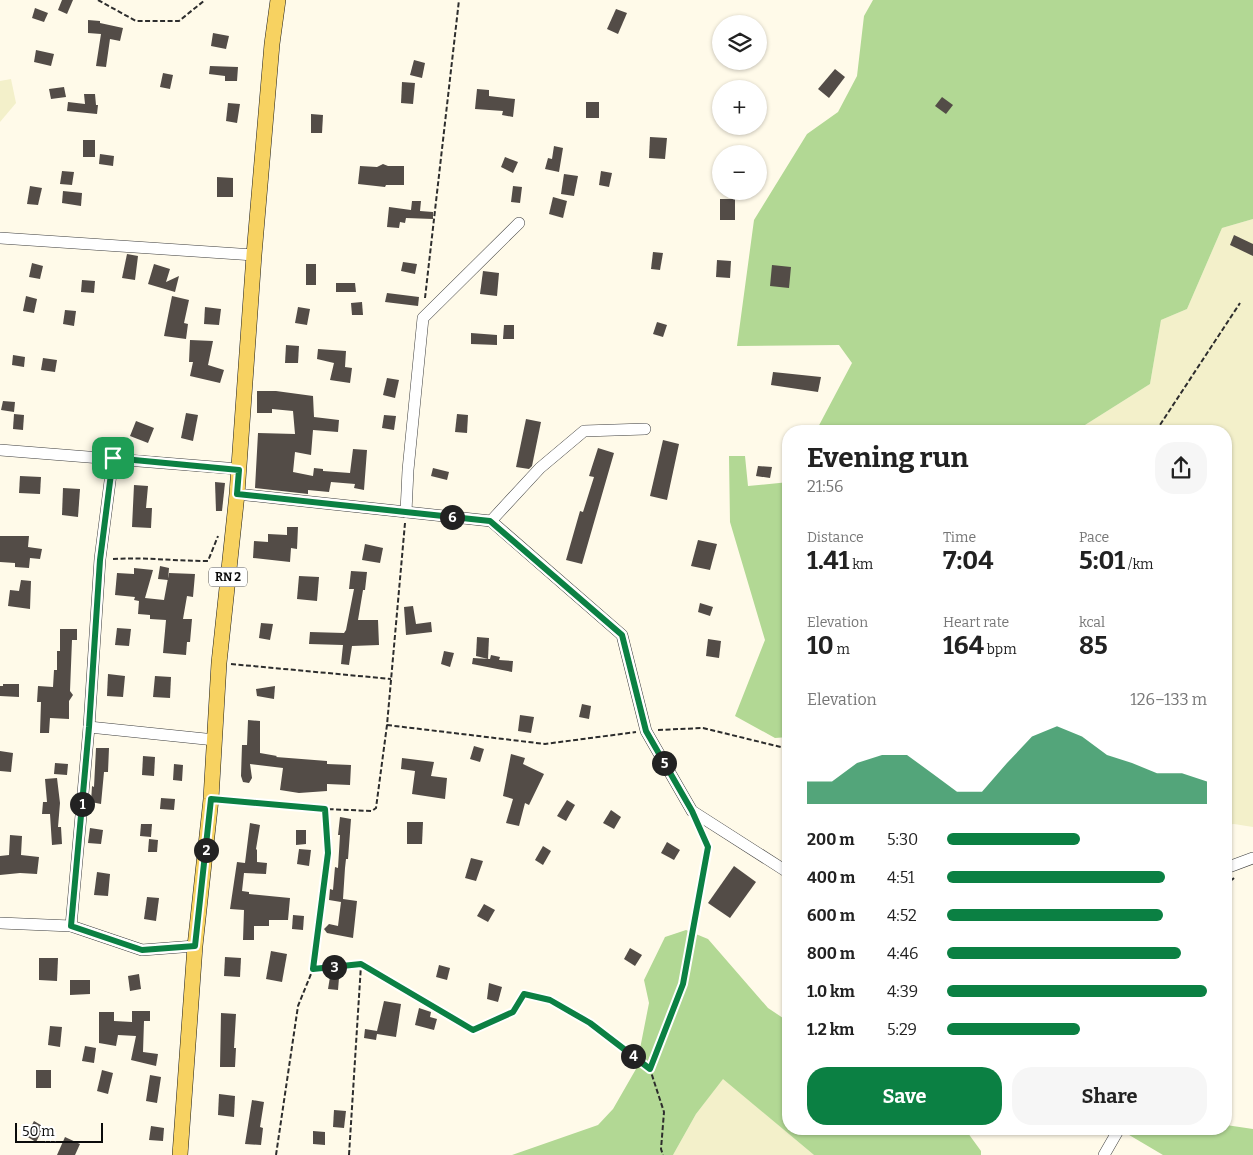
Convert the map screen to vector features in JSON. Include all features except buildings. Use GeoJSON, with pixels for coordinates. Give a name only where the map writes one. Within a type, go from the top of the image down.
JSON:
{"type":"FeatureCollection","features":[{"type":"Feature","properties":{"kind":"main road","name":"RN 2"},"geometry":{"type":"LineString","coordinates":[[180,1155],[195,946],[211,799],[219,663],[237,494],[254,255],[272,44],[278,0]]}},
{"type":"Feature","properties":{"kind":"street"},"geometry":{"type":"LineString","coordinates":[[406,512],[408,470],[423,318],[519,224]]}},
{"type":"Feature","properties":{"kind":"street"},"geometry":{"type":"LineString","coordinates":[[0,238],[254,255]]}},
{"type":"Feature","properties":{"kind":"street"},"geometry":{"type":"LineString","coordinates":[[490,521],[540,468],[584,431],[645,429]]}},
{"type":"Feature","properties":{"kind":"street"},"geometry":{"type":"LineString","coordinates":[[0,450],[239,470]]}},
{"type":"Feature","properties":{"kind":"street"},"geometry":{"type":"LineString","coordinates":[[71,926],[89,727],[100,560],[113,458]]}},
{"type":"Feature","properties":{"kind":"street"},"geometry":{"type":"LineString","coordinates":[[237,494],[490,521],[622,635],[646,731],[692,811],[782,869]]}},
{"type":"Feature","properties":{"kind":"street"},"geometry":{"type":"LineString","coordinates":[[89,727],[215,740]]}},
{"type":"Feature","properties":{"kind":"street"},"geometry":{"type":"LineString","coordinates":[[1232,866],[1253,858]]}},
{"type":"Feature","properties":{"kind":"street"},"geometry":{"type":"LineString","coordinates":[[0,923],[71,926],[142,950],[195,946]]}},
{"type":"Feature","properties":{"kind":"street"},"geometry":{"type":"LineString","coordinates":[[1104,1155],[1116,1135]]}},
{"type":"Feature","properties":{"kind":"path"},"geometry":{"type":"LineString","coordinates":[[98,0],[136,21],[179,21],[205,0]]}},
{"type":"Feature","properties":{"kind":"path"},"geometry":{"type":"LineString","coordinates":[[423,318],[459,0]]}},
{"type":"Feature","properties":{"kind":"path"},"geometry":{"type":"LineString","coordinates":[[1160,425],[1240,303]]}},
{"type":"Feature","properties":{"kind":"path"},"geometry":{"type":"LineString","coordinates":[[211,799],[325,809],[372,811],[376,808],[392,679],[406,512]]}},
{"type":"Feature","properties":{"kind":"path"},"geometry":{"type":"LineString","coordinates":[[100,560],[147,557],[165,560],[208,561],[218,536]]}},
{"type":"Feature","properties":{"kind":"path"},"geometry":{"type":"LineString","coordinates":[[219,663],[392,679]]}},
{"type":"Feature","properties":{"kind":"path"},"geometry":{"type":"LineString","coordinates":[[387,724],[545,744],[646,731],[703,728],[782,747]]}},
{"type":"Feature","properties":{"kind":"path"},"geometry":{"type":"LineString","coordinates":[[276,1155],[298,1006],[313,969],[328,853],[325,809]]}},
{"type":"Feature","properties":{"kind":"path"},"geometry":{"type":"LineString","coordinates":[[650,1069],[683,984],[708,847],[692,811]]}},
{"type":"Feature","properties":{"kind":"path"},"geometry":{"type":"LineString","coordinates":[[313,969],[361,964],[473,1030],[513,1012],[524,994],[550,1000],[590,1023],[650,1069],[664,1112],[661,1149],[663,1155]]}},
{"type":"Feature","properties":{"kind":"path"},"geometry":{"type":"LineString","coordinates":[[349,1155],[361,964]]}},
{"type":"Feature","properties":{"kind":"shaded area"},"geometry":{"type":"Polygon","coordinates":[[[11,79],[16,103],[0,122],[0,81],[11,79]]]}},
{"type":"Feature","properties":{"kind":"shaded area"},"geometry":{"type":"Polygon","coordinates":[[[1253,219],[1253,827],[1232,824],[1232,425],[1085,425],[1150,384],[1161,320],[1187,309],[1222,228],[1253,219]]]}},
{"type":"Feature","properties":{"kind":"shaded area"},"geometry":{"type":"Polygon","coordinates":[[[723,1078],[782,1128],[782,1135],[790,1135],[814,1155],[673,1155],[696,1114],[723,1078]]]}},
{"type":"Feature","properties":{"kind":"green space"},"geometry":{"type":"Polygon","coordinates":[[[873,0],[1253,0],[1253,219],[1222,228],[1187,309],[1161,320],[1150,384],[1085,425],[819,425],[852,363],[839,345],[737,346],[754,220],[807,134],[838,112],[857,76],[864,16],[873,0]]]}},
{"type":"Feature","properties":{"kind":"green space"},"geometry":{"type":"Polygon","coordinates":[[[729,456],[745,456],[748,486],[782,483],[782,738],[775,738],[735,716],[765,640],[730,522],[729,456]]]}},
{"type":"Feature","properties":{"kind":"green space"},"geometry":{"type":"Polygon","coordinates":[[[686,930],[708,939],[768,1008],[782,1017],[782,1128],[723,1079],[696,1114],[673,1155],[512,1155],[598,1125],[613,1109],[636,1069],[649,1003],[644,980],[665,937],[686,930]]]}},
{"type":"Feature","properties":{"kind":"green space"},"geometry":{"type":"Polygon","coordinates":[[[1232,1126],[1253,1129],[1253,1155],[1163,1155],[1129,1135],[1232,1135],[1232,1126]]]}},
{"type":"Feature","properties":{"kind":"green space"},"geometry":{"type":"Polygon","coordinates":[[[790,1135],[969,1135],[981,1151],[981,1155],[814,1155],[790,1135]]]}},
{"type":"Feature","properties":{"kind":"route"},"geometry":{"type":"LineString","coordinates":[[113,458],[239,470],[237,494],[490,521],[622,635],[646,731],[692,811],[708,847],[683,984],[650,1069],[590,1023],[550,1000],[524,994],[513,1012],[473,1030],[361,964],[313,969],[328,853],[325,809],[211,799],[195,946],[142,950],[71,926],[89,727],[100,560],[113,458]]}}]}
